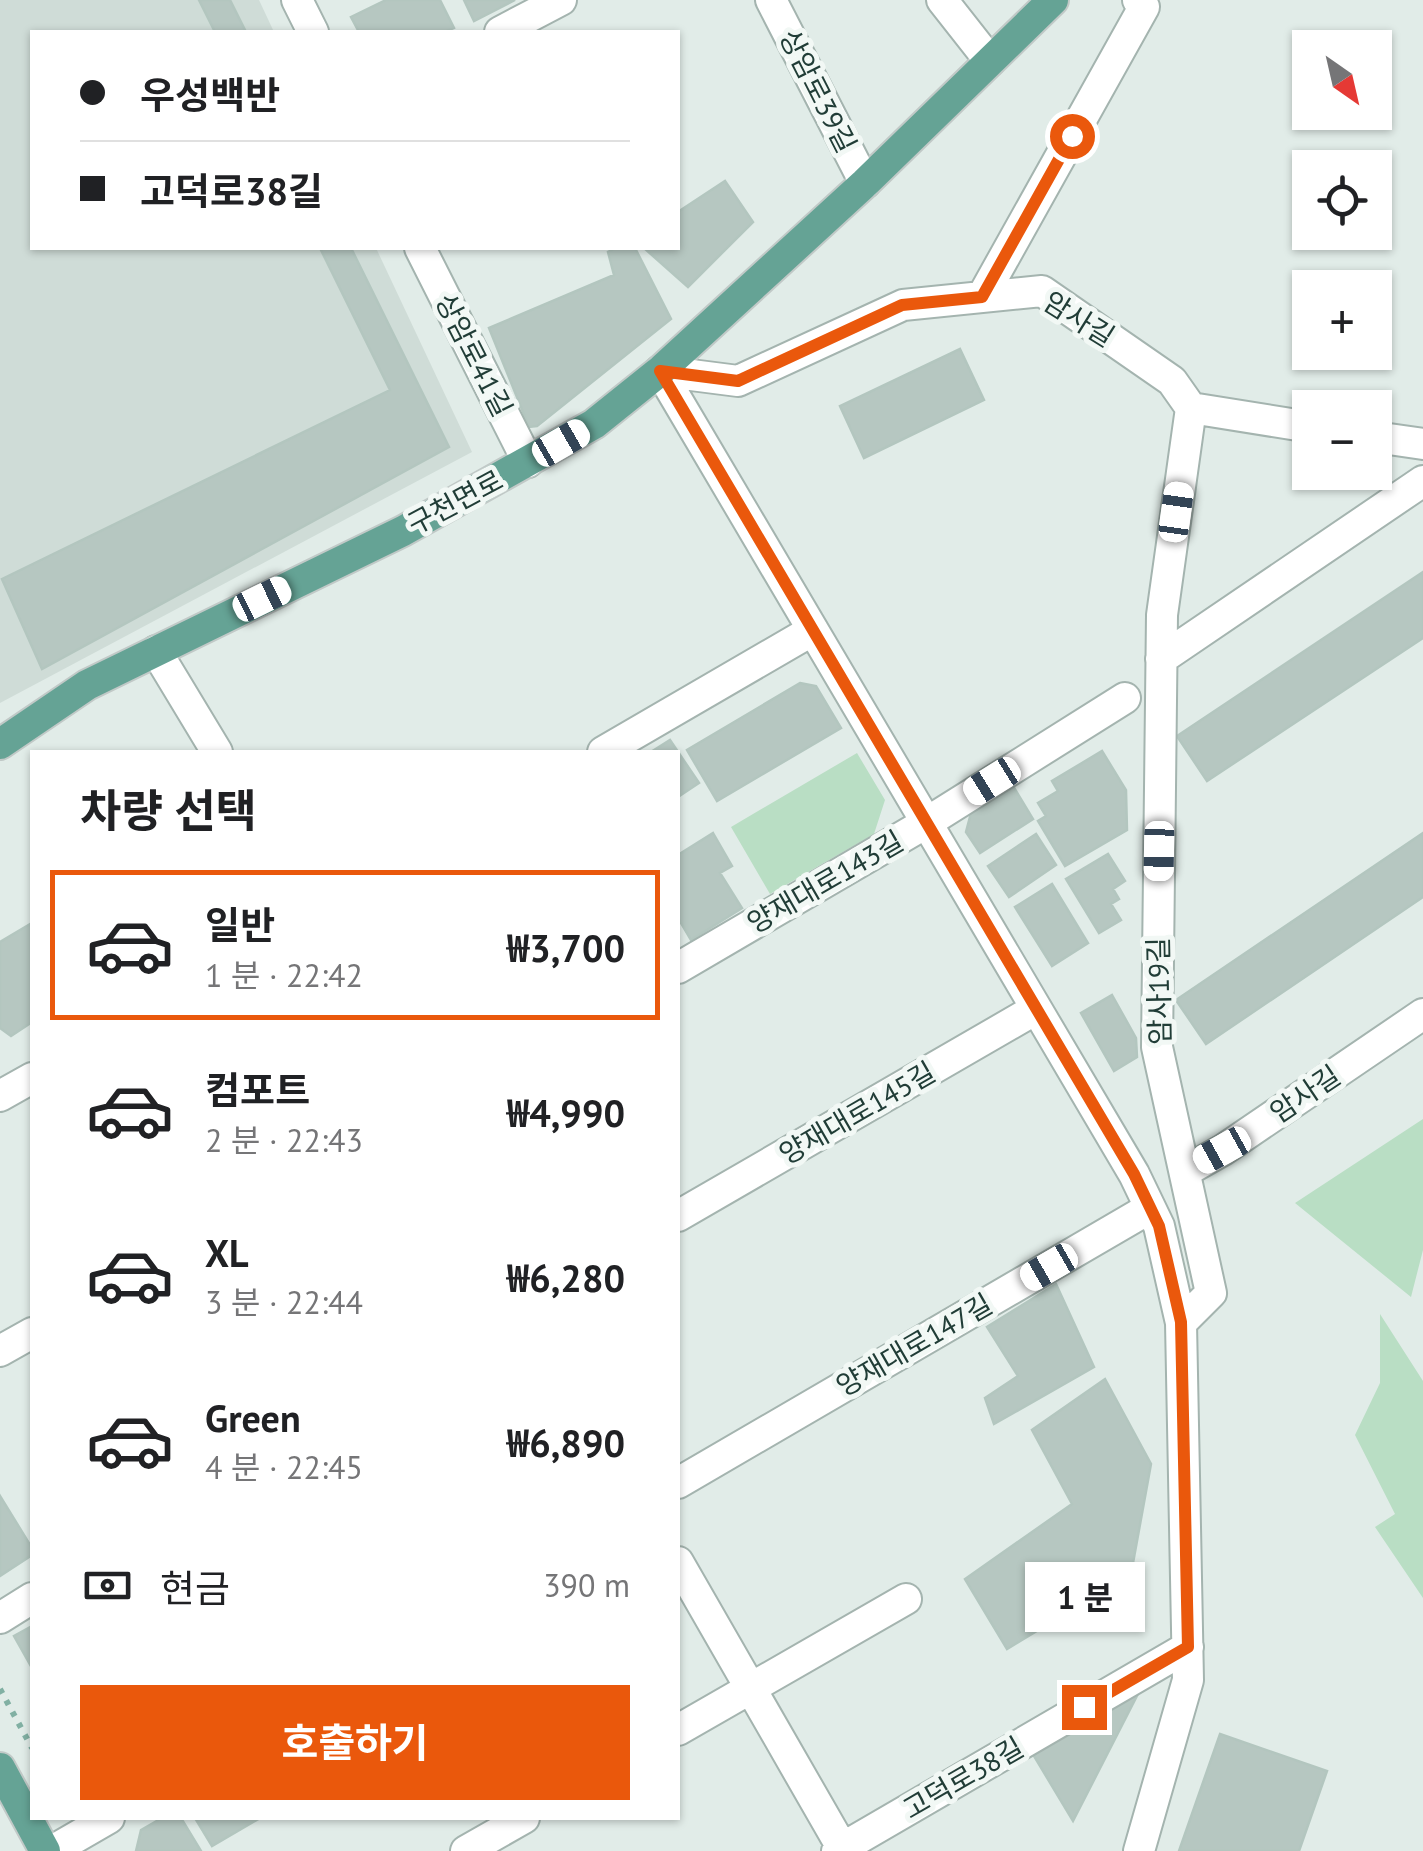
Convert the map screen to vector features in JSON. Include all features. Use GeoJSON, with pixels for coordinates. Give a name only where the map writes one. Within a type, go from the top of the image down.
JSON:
{"type":"FeatureCollection","features":[{"type":"Feature","properties":{"kind":"main road","name":"구천면로"},"geometry":{"type":"LineString","coordinates":[[0,744],[87,686],[402,530],[594,424],[660,371],[865,183],[1053,0]]}},
{"type":"Feature","properties":{"kind":"main road"},"geometry":{"type":"LineString","coordinates":[[0,1768],[30,1819]]}},
{"type":"Feature","properties":{"kind":"main road"},"geometry":{"type":"LineString","coordinates":[[31,1820],[49,1851]]}},
{"type":"Feature","properties":{"kind":"street"},"geometry":{"type":"LineString","coordinates":[[297,0],[312,30]]}},
{"type":"Feature","properties":{"kind":"street"},"geometry":{"type":"LineString","coordinates":[[504,30],[561,0]]}},
{"type":"Feature","properties":{"kind":"street","name":"상암로39길"},"geometry":{"type":"LineString","coordinates":[[771,0],[865,183]]}},
{"type":"Feature","properties":{"kind":"street"},"geometry":{"type":"LineString","coordinates":[[942,0],[990,61]]}},
{"type":"Feature","properties":{"kind":"street"},"geometry":{"type":"LineString","coordinates":[[982,297],[1144,7],[1138,0]]}},
{"type":"Feature","properties":{"kind":"street","name":"상암로41길"},"geometry":{"type":"LineString","coordinates":[[421,250],[528,462]]}},
{"type":"Feature","properties":{"kind":"street","name":"암사길"},"geometry":{"type":"LineString","coordinates":[[660,371],[738,381],[902,305],[1042,291],[1172,380],[1191,408]]}},
{"type":"Feature","properties":{"kind":"street"},"geometry":{"type":"LineString","coordinates":[[660,371],[1036,1009],[1159,1226],[1181,1322],[1188,1680],[1139,1851]]}},
{"type":"Feature","properties":{"kind":"street"},"geometry":{"type":"LineString","coordinates":[[1191,408],[1292,424]]}},
{"type":"Feature","properties":{"kind":"street","name":"암사19길"},"geometry":{"type":"LineString","coordinates":[[1181,1322],[1211,1293],[1157,1047],[1162,615],[1191,408]]}},
{"type":"Feature","properties":{"kind":"street"},"geometry":{"type":"LineString","coordinates":[[1392,439],[1423,444]]}},
{"type":"Feature","properties":{"kind":"street"},"geometry":{"type":"LineString","coordinates":[[1161,659],[1423,481]]}},
{"type":"Feature","properties":{"kind":"street"},"geometry":{"type":"LineString","coordinates":[[606,750],[813,630]]}},
{"type":"Feature","properties":{"kind":"street"},"geometry":{"type":"LineString","coordinates":[[156,651],[215,750]]}},
{"type":"Feature","properties":{"kind":"street","name":"양재대로143길"},"geometry":{"type":"LineString","coordinates":[[680,967],[926,823],[1124,698]]}},
{"type":"Feature","properties":{"kind":"street","name":"양재대로145길"},"geometry":{"type":"LineString","coordinates":[[680,1215],[1036,1009]]}},
{"type":"Feature","properties":{"kind":"street","name":"암사길"},"geometry":{"type":"LineString","coordinates":[[1186,1171],[1423,1014]]}},
{"type":"Feature","properties":{"kind":"street"},"geometry":{"type":"LineString","coordinates":[[0,1096],[30,1079]]}},
{"type":"Feature","properties":{"kind":"street","name":"양재대로147길"},"geometry":{"type":"LineString","coordinates":[[680,1482],[1150,1208]]}},
{"type":"Feature","properties":{"kind":"street"},"geometry":{"type":"LineString","coordinates":[[0,1351],[30,1334]]}},
{"type":"Feature","properties":{"kind":"street","name":"고덕로38길"},"geometry":{"type":"LineString","coordinates":[[680,1566],[841,1850],[1188,1647]]}},
{"type":"Feature","properties":{"kind":"street"},"geometry":{"type":"LineString","coordinates":[[0,1618],[30,1599]]}},
{"type":"Feature","properties":{"kind":"street"},"geometry":{"type":"LineString","coordinates":[[680,1729],[906,1599]]}},
{"type":"Feature","properties":{"kind":"street"},"geometry":{"type":"LineString","coordinates":[[49,1851],[105,1820]]}},
{"type":"Feature","properties":{"kind":"street"},"geometry":{"type":"LineString","coordinates":[[466,1851],[520,1820]]}},
{"type":"Feature","properties":{"kind":"path"},"geometry":{"type":"LineString","coordinates":[[0,1689],[30,1744]]}},
{"type":"Feature","properties":{"kind":"shaded area"},"geometry":{"type":"Polygon","coordinates":[[[0,0],[259,0],[273,30],[30,30],[30,250],[377,250],[472,452],[0,703],[0,0]]]}},
{"type":"Feature","properties":{"kind":"green space"},"geometry":{"type":"Polygon","coordinates":[[[857,753],[885,800],[874,834],[770,894],[731,827],[857,753]]]}},
{"type":"Feature","properties":{"kind":"green space"},"geometry":{"type":"Polygon","coordinates":[[[1423,1119],[1423,1250],[1411,1297],[1295,1203],[1423,1119]]]}},
{"type":"Feature","properties":{"kind":"green space"},"geometry":{"type":"Polygon","coordinates":[[[1380,1314],[1423,1381],[1423,1598],[1375,1527],[1395,1514],[1355,1435],[1380,1383],[1380,1314]]]}},
{"type":"Feature","properties":{"kind":"building"},"geometry":{"type":"Polygon","coordinates":[[[199,0],[230,0],[245,30],[214,30],[199,0]]]}},
{"type":"Feature","properties":{"kind":"building"},"geometry":{"type":"Polygon","coordinates":[[[386,0],[440,0],[454,28],[358,30],[351,17],[386,0]]]}},
{"type":"Feature","properties":{"kind":"building"},"geometry":{"type":"Polygon","coordinates":[[[464,0],[515,0],[474,21],[464,0]]]}},
{"type":"Feature","properties":{"kind":"building"},"geometry":{"type":"Polygon","coordinates":[[[725,181],[753,222],[688,287],[646,250],[680,250],[680,211],[725,181]]]}},
{"type":"Feature","properties":{"kind":"building"},"geometry":{"type":"Polygon","coordinates":[[[321,250],[352,250],[449,447],[42,669],[2,579],[390,390],[321,250]]]}},
{"type":"Feature","properties":{"kind":"building"},"geometry":{"type":"Polygon","coordinates":[[[636,250],[671,319],[537,426],[529,427],[489,328],[614,275],[608,252],[636,250]]]}},
{"type":"Feature","properties":{"kind":"building"},"geometry":{"type":"Polygon","coordinates":[[[960,349],[984,400],[864,458],[840,406],[960,349]]]}},
{"type":"Feature","properties":{"kind":"building"},"geometry":{"type":"Polygon","coordinates":[[[1423,572],[1423,638],[1207,781],[1177,736],[1423,572]]]}},
{"type":"Feature","properties":{"kind":"building"},"geometry":{"type":"Polygon","coordinates":[[[800,683],[816,686],[841,728],[717,801],[687,750],[800,683]]]}},
{"type":"Feature","properties":{"kind":"building"},"geometry":{"type":"Polygon","coordinates":[[[670,740],[677,750],[654,750],[670,740]]]}},
{"type":"Feature","properties":{"kind":"building"},"geometry":{"type":"Polygon","coordinates":[[[1102,751],[1126,790],[1127,830],[1065,866],[1038,821],[1046,816],[1038,803],[1058,791],[1052,781],[1102,751]]]}},
{"type":"Feature","properties":{"kind":"building"},"geometry":{"type":"Polygon","coordinates":[[[680,755],[699,783],[680,796],[680,755]]]}},
{"type":"Feature","properties":{"kind":"building"},"geometry":{"type":"Polygon","coordinates":[[[1013,786],[1033,819],[980,853],[966,832],[971,813],[1013,786]]]}},
{"type":"Feature","properties":{"kind":"building"},"geometry":{"type":"Polygon","coordinates":[[[713,833],[732,866],[720,873],[742,908],[691,940],[680,921],[680,854],[713,833]]]}},
{"type":"Feature","properties":{"kind":"building"},"geometry":{"type":"Polygon","coordinates":[[[1423,833],[1423,897],[1206,1044],[1176,1000],[1423,833]]]}},
{"type":"Feature","properties":{"kind":"building"},"geometry":{"type":"Polygon","coordinates":[[[1036,834],[1056,865],[1009,897],[988,866],[1036,834]]]}},
{"type":"Feature","properties":{"kind":"building"},"geometry":{"type":"Polygon","coordinates":[[[1108,854],[1125,881],[1113,889],[1119,899],[1111,904],[1121,920],[1099,933],[1066,879],[1108,854]]]}},
{"type":"Feature","properties":{"kind":"building"},"geometry":{"type":"Polygon","coordinates":[[[1052,884],[1088,943],[1052,966],[1015,907],[1052,884]]]}},
{"type":"Feature","properties":{"kind":"building"},"geometry":{"type":"Polygon","coordinates":[[[30,924],[30,1023],[11,1036],[0,1028],[0,942],[30,924]]]}},
{"type":"Feature","properties":{"kind":"building"},"geometry":{"type":"Polygon","coordinates":[[[1112,995],[1136,1038],[1137,1057],[1114,1071],[1081,1013],[1112,995]]]}},
{"type":"Feature","properties":{"kind":"building"},"geometry":{"type":"Polygon","coordinates":[[[1056,1284],[1094,1367],[994,1424],[985,1398],[1018,1376],[987,1327],[1056,1284]]]}},
{"type":"Feature","properties":{"kind":"building"},"geometry":{"type":"Polygon","coordinates":[[[1105,1379],[1151,1464],[1131,1574],[1007,1649],[965,1579],[1072,1504],[1032,1430],[1105,1379]]]}},
{"type":"Feature","properties":{"kind":"building"},"geometry":{"type":"Polygon","coordinates":[[[0,1496],[30,1545],[30,1556],[0,1576],[0,1496]]]}},
{"type":"Feature","properties":{"kind":"building"},"geometry":{"type":"Polygon","coordinates":[[[30,1627],[30,1664],[14,1636],[30,1627]]]}},
{"type":"Feature","properties":{"kind":"building"},"geometry":{"type":"Polygon","coordinates":[[[1141,1688],[1073,1821],[1031,1751],[1141,1688]]]}},
{"type":"Feature","properties":{"kind":"building"},"geometry":{"type":"Polygon","coordinates":[[[1220,1734],[1327,1771],[1299,1851],[1179,1851],[1220,1734]]]}},
{"type":"Feature","properties":{"kind":"building"},"geometry":{"type":"Polygon","coordinates":[[[158,1820],[182,1820],[201,1851],[136,1851],[141,1830],[158,1820]]]}},
{"type":"Feature","properties":{"kind":"building"},"geometry":{"type":"Polygon","coordinates":[[[196,1820],[257,1820],[212,1846],[196,1820]]]}},
{"type":"Feature","properties":{"kind":"route"},"geometry":{"type":"LineString","coordinates":[[1072,136],[982,297],[902,305],[738,381],[660,371],[1134,1174],[1159,1226],[1181,1322],[1188,1647],[1084,1707]]}}]}
